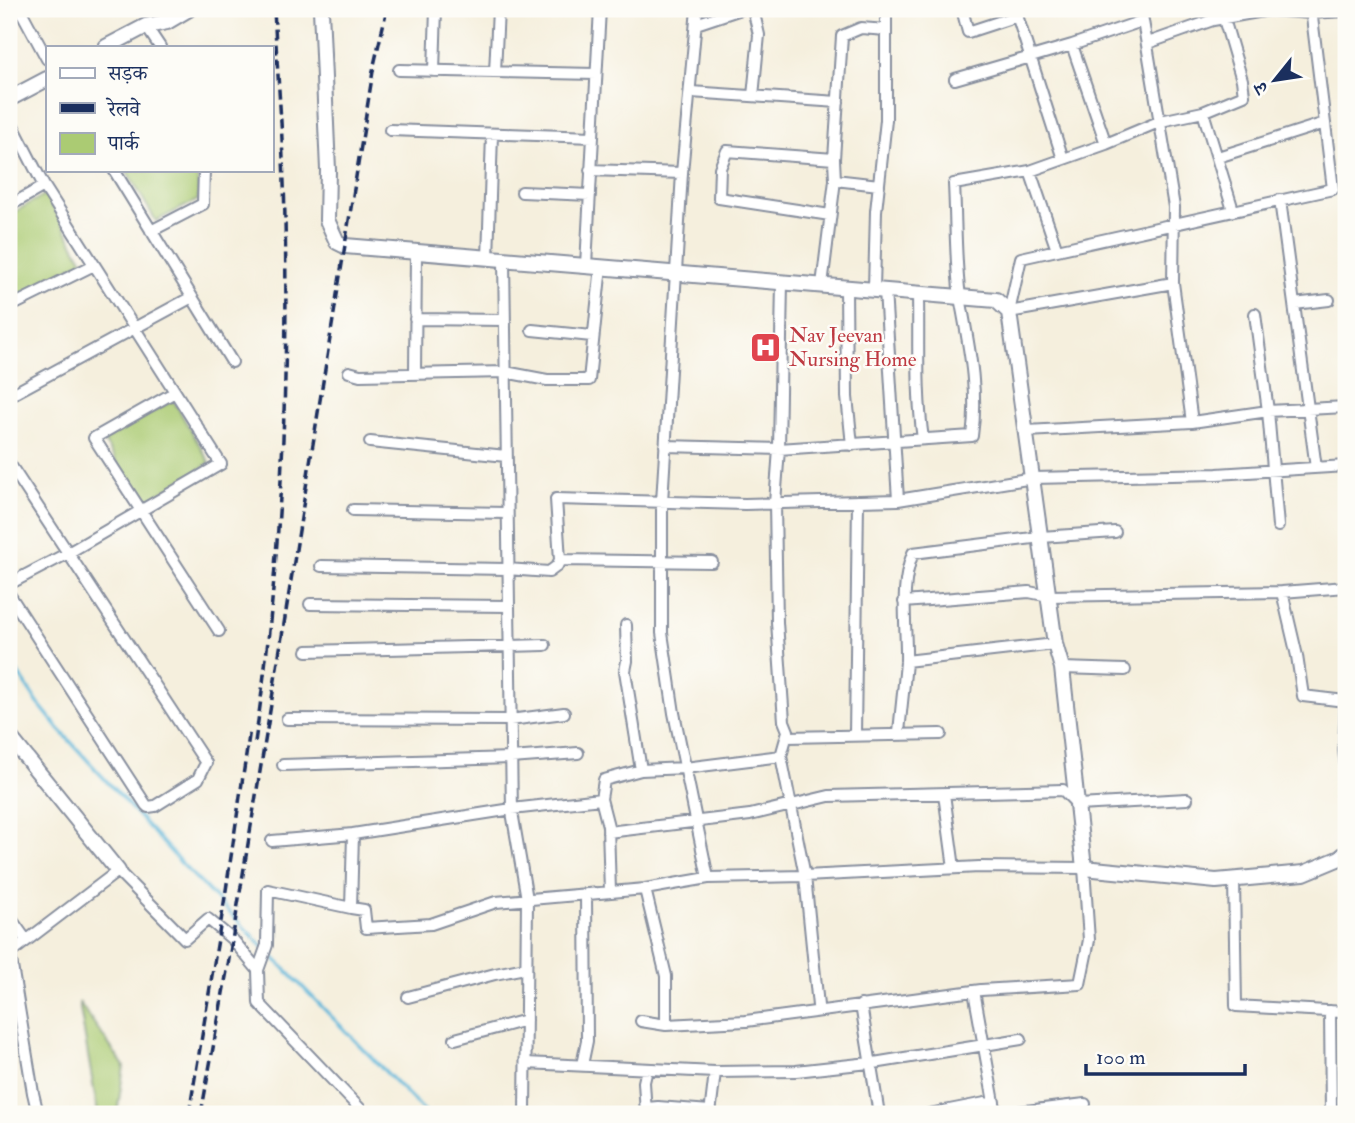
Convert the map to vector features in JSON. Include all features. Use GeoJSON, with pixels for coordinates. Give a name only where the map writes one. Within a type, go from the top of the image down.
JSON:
{"type":"FeatureCollection","features":[{"type":"Feature","properties":{"kind":"street"},"geometry":{"type":"LineString","coordinates":[[20,9],[46,57]]}},
{"type":"Feature","properties":{"kind":"street"},"geometry":{"type":"LineString","coordinates":[[108,46],[146,26],[167,22],[189,9]]}},
{"type":"Feature","properties":{"kind":"street"},"geometry":{"type":"LineString","coordinates":[[321,9],[328,170],[327,220],[337,242],[345,246],[996,300],[1009,312]]}},
{"type":"Feature","properties":{"kind":"street"},"geometry":{"type":"LineString","coordinates":[[434,71],[436,9]]}},
{"type":"Feature","properties":{"kind":"street"},"geometry":{"type":"LineString","coordinates":[[495,72],[498,9]]}},
{"type":"Feature","properties":{"kind":"street"},"geometry":{"type":"LineString","coordinates":[[349,372],[360,375],[505,372],[547,380],[589,380],[594,266],[590,170],[600,9]]}},
{"type":"Feature","properties":{"kind":"street"},"geometry":{"type":"LineString","coordinates":[[697,9],[682,173],[665,446],[662,502],[662,633],[674,713],[708,878]]}},
{"type":"Feature","properties":{"kind":"street"},"geometry":{"type":"LineString","coordinates":[[696,24],[741,9]]}},
{"type":"Feature","properties":{"kind":"street"},"geometry":{"type":"LineString","coordinates":[[753,9],[759,34],[753,96]]}},
{"type":"Feature","properties":{"kind":"street"},"geometry":{"type":"LineString","coordinates":[[886,9],[886,120],[876,211],[879,290],[895,442],[898,500]]}},
{"type":"Feature","properties":{"kind":"street"},"geometry":{"type":"LineString","coordinates":[[962,9],[968,32],[1016,12],[1063,159]]}},
{"type":"Feature","properties":{"kind":"street"},"geometry":{"type":"LineString","coordinates":[[1147,43],[1213,20],[1269,10],[1346,11]]}},
{"type":"Feature","properties":{"kind":"street"},"geometry":{"type":"LineString","coordinates":[[1311,11],[1333,189]]}},
{"type":"Feature","properties":{"kind":"street"},"geometry":{"type":"LineString","coordinates":[[955,79],[1072,45],[1142,15],[1174,207],[1173,283],[1192,422]]}},
{"type":"Feature","properties":{"kind":"street"},"geometry":{"type":"LineString","coordinates":[[665,446],[779,449],[972,436],[976,413],[975,395],[960,297],[954,184],[1031,171],[1161,121],[1203,112],[1237,99],[1244,93],[1224,19]]}},
{"type":"Feature","properties":{"kind":"street"},"geometry":{"type":"LineString","coordinates":[[146,26],[159,46]]}},
{"type":"Feature","properties":{"kind":"street"},"geometry":{"type":"LineString","coordinates":[[822,285],[835,180],[842,36],[861,28],[886,30]]}},
{"type":"Feature","properties":{"kind":"street"},"geometry":{"type":"LineString","coordinates":[[1072,45],[1106,144]]}},
{"type":"Feature","properties":{"kind":"street"},"geometry":{"type":"LineString","coordinates":[[399,70],[596,74]]}},
{"type":"Feature","properties":{"kind":"street"},"geometry":{"type":"LineString","coordinates":[[9,100],[46,80]]}},
{"type":"Feature","properties":{"kind":"street"},"geometry":{"type":"LineString","coordinates":[[691,92],[838,102]]}},
{"type":"Feature","properties":{"kind":"street"},"geometry":{"type":"LineString","coordinates":[[1203,112],[1233,210]]}},
{"type":"Feature","properties":{"kind":"street"},"geometry":{"type":"LineString","coordinates":[[9,118],[44,186],[221,464],[9,584]]}},
{"type":"Feature","properties":{"kind":"street"},"geometry":{"type":"LineString","coordinates":[[1218,157],[1325,123]]}},
{"type":"Feature","properties":{"kind":"street"},"geometry":{"type":"LineString","coordinates":[[390,130],[593,137]]}},
{"type":"Feature","properties":{"kind":"street"},"geometry":{"type":"LineString","coordinates":[[488,259],[492,134]]}},
{"type":"Feature","properties":{"kind":"street"},"geometry":{"type":"LineString","coordinates":[[830,215],[719,198],[720,168],[727,151],[834,159]]}},
{"type":"Feature","properties":{"kind":"street"},"geometry":{"type":"LineString","coordinates":[[590,170],[682,173]]}},
{"type":"Feature","properties":{"kind":"street"},"geometry":{"type":"LineString","coordinates":[[1031,171],[1057,250]]}},
{"type":"Feature","properties":{"kind":"street"},"geometry":{"type":"LineString","coordinates":[[115,172],[232,362]]}},
{"type":"Feature","properties":{"kind":"street"},"geometry":{"type":"LineString","coordinates":[[152,231],[203,204],[204,172]]}},
{"type":"Feature","properties":{"kind":"street"},"geometry":{"type":"LineString","coordinates":[[835,180],[879,186]]}},
{"type":"Feature","properties":{"kind":"street"},"geometry":{"type":"LineString","coordinates":[[640,1021],[666,1025],[746,1021],[974,990],[1080,984],[1089,940],[1078,804],[1062,668],[1055,643],[1009,312],[1021,258],[1346,184]]}},
{"type":"Feature","properties":{"kind":"street"},"geometry":{"type":"LineString","coordinates":[[9,206],[44,186]]}},
{"type":"Feature","properties":{"kind":"street"},"geometry":{"type":"LineString","coordinates":[[522,192],[590,195]]}},
{"type":"Feature","properties":{"kind":"street"},"geometry":{"type":"LineString","coordinates":[[1280,200],[1316,468]]}},
{"type":"Feature","properties":{"kind":"street"},"geometry":{"type":"LineString","coordinates":[[415,374],[416,253]]}},
{"type":"Feature","properties":{"kind":"street"},"geometry":{"type":"LineString","coordinates":[[504,260],[512,809],[527,899],[524,968],[525,1114]]}},
{"type":"Feature","properties":{"kind":"street"},"geometry":{"type":"LineString","coordinates":[[9,307],[94,265]]}},
{"type":"Feature","properties":{"kind":"street"},"geometry":{"type":"LineString","coordinates":[[782,282],[779,449],[775,503],[778,622],[787,737],[781,756],[805,876],[818,1006]]}},
{"type":"Feature","properties":{"kind":"street"},"geometry":{"type":"LineString","coordinates":[[1009,312],[1173,283]]}},
{"type":"Feature","properties":{"kind":"street"},"geometry":{"type":"LineString","coordinates":[[846,287],[848,397],[852,445]]}},
{"type":"Feature","properties":{"kind":"street"},"geometry":{"type":"LineString","coordinates":[[918,293],[917,402],[923,439]]}},
{"type":"Feature","properties":{"kind":"street"},"geometry":{"type":"LineString","coordinates":[[9,396],[192,297]]}},
{"type":"Feature","properties":{"kind":"street"},"geometry":{"type":"LineString","coordinates":[[1294,304],[1329,300]]}},
{"type":"Feature","properties":{"kind":"street"},"geometry":{"type":"LineString","coordinates":[[1255,314],[1268,411],[1278,526]]}},
{"type":"Feature","properties":{"kind":"street"},"geometry":{"type":"LineString","coordinates":[[415,318],[504,320]]}},
{"type":"Feature","properties":{"kind":"street"},"geometry":{"type":"LineString","coordinates":[[532,330],[592,335]]}},
{"type":"Feature","properties":{"kind":"street"},"geometry":{"type":"LineString","coordinates":[[175,392],[94,438],[219,631]]}},
{"type":"Feature","properties":{"kind":"street"},"geometry":{"type":"LineString","coordinates":[[1027,431],[1192,422],[1268,411],[1346,407]]}},
{"type":"Feature","properties":{"kind":"street"},"geometry":{"type":"LineString","coordinates":[[370,442],[506,456]]}},
{"type":"Feature","properties":{"kind":"street"},"geometry":{"type":"LineString","coordinates":[[9,463],[206,763],[198,779],[155,806],[148,807],[9,594]]}},
{"type":"Feature","properties":{"kind":"street"},"geometry":{"type":"LineString","coordinates":[[321,566],[549,572],[560,560],[556,499],[775,503],[898,500],[1033,478],[1273,471],[1346,466]]}},
{"type":"Feature","properties":{"kind":"street"},"geometry":{"type":"LineString","coordinates":[[855,735],[858,501]]}},
{"type":"Feature","properties":{"kind":"street"},"geometry":{"type":"LineString","coordinates":[[353,510],[506,513]]}},
{"type":"Feature","properties":{"kind":"street"},"geometry":{"type":"LineString","coordinates":[[899,733],[906,661],[904,601],[913,554],[1041,537],[1115,532]]}},
{"type":"Feature","properties":{"kind":"street"},"geometry":{"type":"LineString","coordinates":[[560,560],[712,562]]}},
{"type":"Feature","properties":{"kind":"street"},"geometry":{"type":"LineString","coordinates":[[904,601],[1030,592],[1049,596],[1282,592],[1346,587]]}},
{"type":"Feature","properties":{"kind":"street"},"geometry":{"type":"LineString","coordinates":[[1282,592],[1303,696],[1345,701]]}},
{"type":"Feature","properties":{"kind":"street"},"geometry":{"type":"LineString","coordinates":[[310,604],[508,606]]}},
{"type":"Feature","properties":{"kind":"street"},"geometry":{"type":"LineString","coordinates":[[626,625],[625,671],[641,770]]}},
{"type":"Feature","properties":{"kind":"street"},"geometry":{"type":"LineString","coordinates":[[906,661],[1055,643]]}},
{"type":"Feature","properties":{"kind":"street"},"geometry":{"type":"LineString","coordinates":[[306,651],[545,645]]}},
{"type":"Feature","properties":{"kind":"street"},"geometry":{"type":"LineString","coordinates":[[1062,668],[1125,670]]}},
{"type":"Feature","properties":{"kind":"street"},"geometry":{"type":"LineString","coordinates":[[1346,695],[1346,766]]}},
{"type":"Feature","properties":{"kind":"street"},"geometry":{"type":"LineString","coordinates":[[287,719],[510,720],[564,713]]}},
{"type":"Feature","properties":{"kind":"street"},"geometry":{"type":"LineString","coordinates":[[787,737],[941,734]]}},
{"type":"Feature","properties":{"kind":"street"},"geometry":{"type":"LineString","coordinates":[[9,736],[118,872],[185,939],[208,919],[233,940],[258,970]]}},
{"type":"Feature","properties":{"kind":"street"},"geometry":{"type":"LineString","coordinates":[[283,765],[511,758],[578,753]]}},
{"type":"Feature","properties":{"kind":"street"},"geometry":{"type":"LineString","coordinates":[[610,892],[608,832],[601,799],[604,780],[641,770],[685,768],[781,756]]}},
{"type":"Feature","properties":{"kind":"street"},"geometry":{"type":"LineString","coordinates":[[608,832],[750,815],[830,796],[1063,790],[1078,804],[1187,799]]}},
{"type":"Feature","properties":{"kind":"street"},"geometry":{"type":"LineString","coordinates":[[944,794],[954,868]]}},
{"type":"Feature","properties":{"kind":"street"},"geometry":{"type":"LineString","coordinates":[[272,841],[353,834],[512,809],[601,799]]}},
{"type":"Feature","properties":{"kind":"street"},"geometry":{"type":"LineString","coordinates":[[351,908],[353,834]]}},
{"type":"Feature","properties":{"kind":"street"},"geometry":{"type":"LineString","coordinates":[[365,1114],[259,1003],[258,970],[267,945],[268,890],[364,910],[366,928],[431,924],[496,902],[645,889],[708,878],[954,868],[1084,868],[1216,881],[1304,873],[1344,860]]}},
{"type":"Feature","properties":{"kind":"street"},"geometry":{"type":"LineString","coordinates":[[38,1114],[9,954],[118,872]]}},
{"type":"Feature","properties":{"kind":"street"},"geometry":{"type":"LineString","coordinates":[[1234,880],[1236,1006],[1346,1012]]}},
{"type":"Feature","properties":{"kind":"street"},"geometry":{"type":"LineString","coordinates":[[645,889],[666,976],[666,1025]]}},
{"type":"Feature","properties":{"kind":"street"},"geometry":{"type":"LineString","coordinates":[[582,1065],[587,1041],[586,894]]}},
{"type":"Feature","properties":{"kind":"street"},"geometry":{"type":"LineString","coordinates":[[9,916],[26,940]]}},
{"type":"Feature","properties":{"kind":"street"},"geometry":{"type":"LineString","coordinates":[[408,997],[524,968]]}},
{"type":"Feature","properties":{"kind":"street"},"geometry":{"type":"LineString","coordinates":[[974,990],[995,1111]]}},
{"type":"Feature","properties":{"kind":"street"},"geometry":{"type":"LineString","coordinates":[[861,1005],[879,1114]]}},
{"type":"Feature","properties":{"kind":"street"},"geometry":{"type":"LineString","coordinates":[[1330,1011],[1331,1114]]}},
{"type":"Feature","properties":{"kind":"street"},"geometry":{"type":"LineString","coordinates":[[455,1039],[526,1020]]}},
{"type":"Feature","properties":{"kind":"street"},"geometry":{"type":"LineString","coordinates":[[526,1063],[715,1072],[796,1071],[872,1063],[1021,1039]]}},
{"type":"Feature","properties":{"kind":"street"},"geometry":{"type":"LineString","coordinates":[[647,1069],[644,1082],[646,1111],[657,1107],[710,1113],[715,1072]]}},
{"type":"Feature","properties":{"kind":"street"},"geometry":{"type":"LineString","coordinates":[[929,1114],[985,1103],[993,1105],[995,1111],[1001,1114],[1085,1104]]}},
{"type":"Feature","properties":{"kind":"green space"},"geometry":{"type":"Polygon","coordinates":[[[127,172],[198,172],[198,200],[156,221],[127,172]]]}},
{"type":"Feature","properties":{"kind":"green space"},"geometry":{"type":"Polygon","coordinates":[[[46,194],[83,261],[11,301],[9,215],[46,194]]]}},
{"type":"Feature","properties":{"kind":"green space"},"geometry":{"type":"Polygon","coordinates":[[[173,400],[210,463],[142,504],[104,441],[173,400]]]}},
{"type":"Feature","properties":{"kind":"green space"},"geometry":{"type":"Polygon","coordinates":[[[79,1002],[124,1066],[117,1114],[98,1114],[79,1002]]]}},
{"type":"Feature","properties":{"kind":"waterway"},"geometry":{"type":"LineString","coordinates":[[9,659],[37,702],[59,729],[183,865],[427,1114]]}},
{"type":"Feature","properties":{"kind":"railway"},"geometry":{"type":"LineString","coordinates":[[255,742],[272,603],[285,393],[284,183],[274,9]]}},
{"type":"Feature","properties":{"kind":"railway"},"geometry":{"type":"LineString","coordinates":[[201,1114],[269,717],[374,65],[387,9]]}},
{"type":"Feature","properties":{"kind":"railway"},"geometry":{"type":"LineString","coordinates":[[189,1114],[250,729]]}},
{"type":"Feature","properties":{"kind":"place","name":"Nav Jeevan Nursing Home"},"geometry":{"type":"Point","coordinates":[766,347]}}]}
